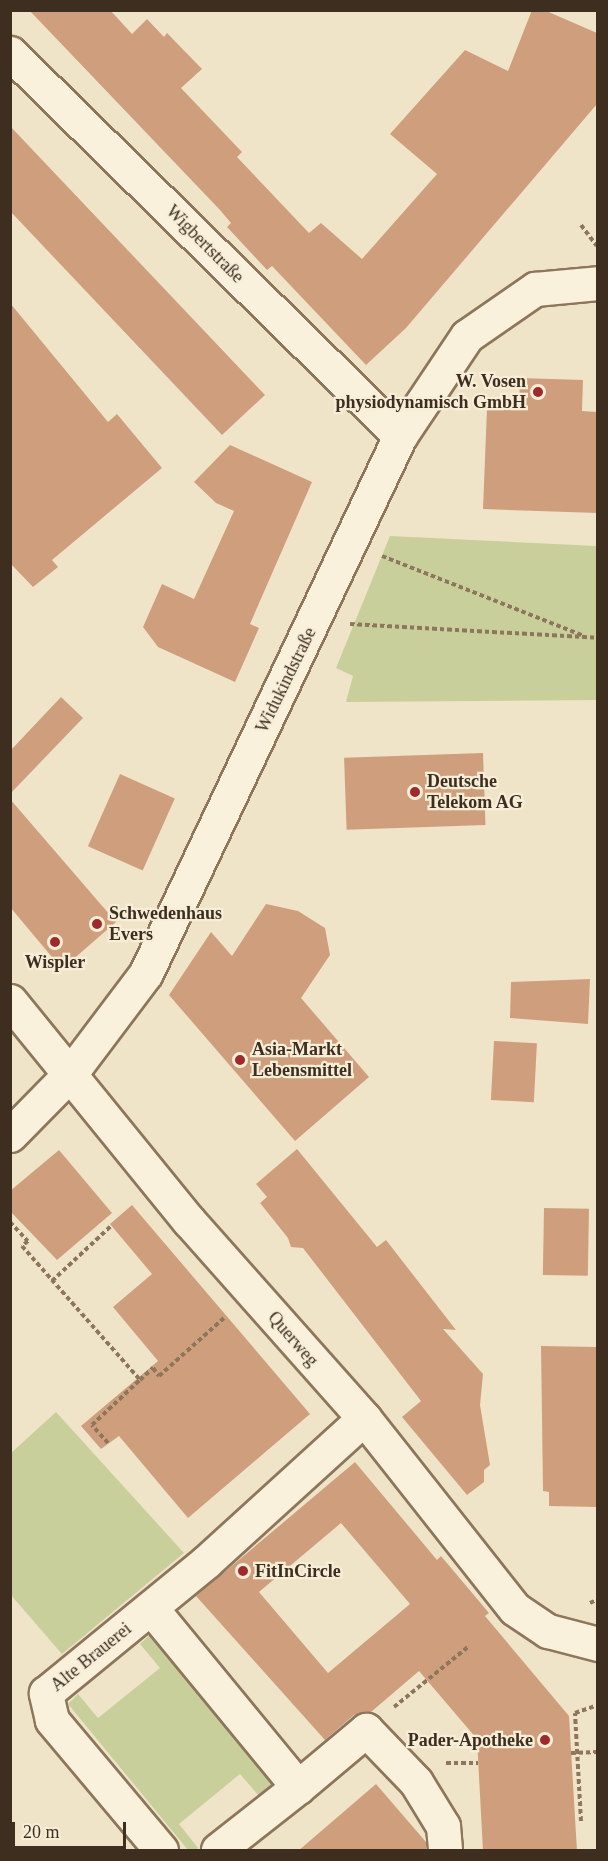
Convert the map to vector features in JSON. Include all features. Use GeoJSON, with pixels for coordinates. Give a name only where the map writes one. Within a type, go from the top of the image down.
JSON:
{"type":"FeatureCollection","features":[{"type":"Feature","properties":{"kind":"street","name":"Wigbertstraße"},"geometry":{"type":"LineString","coordinates":[[10,53],[400,436]]}},
{"type":"Feature","properties":{"kind":"street","name":"Widukindstraße"},"geometry":{"type":"LineString","coordinates":[[10,1135],[70,1074],[146,973],[400,436],[467,336],[535,289],[597,283]]}},
{"type":"Feature","properties":{"kind":"street","name":"Querweg"},"geometry":{"type":"LineString","coordinates":[[10,1001],[189,1221],[364,1418],[515,1609],[548,1631],[597,1644]]}},
{"type":"Feature","properties":{"kind":"street","name":"Alte Brauerei"},"geometry":{"type":"LineString","coordinates":[[161,1851],[52,1720],[46,1693],[151,1608],[364,1418]]}},
{"type":"Feature","properties":{"kind":"street"},"geometry":{"type":"LineString","coordinates":[[151,1608],[298,1787]]}},
{"type":"Feature","properties":{"kind":"street"},"geometry":{"type":"LineString","coordinates":[[218,1851],[366,1730],[416,1782],[443,1826],[445,1851]]}},
{"type":"Feature","properties":{"kind":"path"},"geometry":{"type":"LineString","coordinates":[[581,225],[597,247]]}},
{"type":"Feature","properties":{"kind":"path"},"geometry":{"type":"LineString","coordinates":[[350,543],[587,638]]}},
{"type":"Feature","properties":{"kind":"path"},"geometry":{"type":"LineString","coordinates":[[314,622],[597,638]]}},
{"type":"Feature","properties":{"kind":"path"},"geometry":{"type":"LineString","coordinates":[[10,1222],[28,1240],[22,1246],[140,1380]]}},
{"type":"Feature","properties":{"kind":"path"},"geometry":{"type":"LineString","coordinates":[[52,1281],[111,1226]]}},
{"type":"Feature","properties":{"kind":"path"},"geometry":{"type":"LineString","coordinates":[[108,1443],[92,1425],[153,1368],[159,1376],[231,1311]]}},
{"type":"Feature","properties":{"kind":"path"},"geometry":{"type":"LineString","coordinates":[[366,1730],[469,1646]]}},
{"type":"Feature","properties":{"kind":"path"},"geometry":{"type":"LineString","coordinates":[[581,1821],[575,1713],[597,1705]]}},
{"type":"Feature","properties":{"kind":"path"},"geometry":{"type":"LineString","coordinates":[[571,1753],[597,1752]]}},
{"type":"Feature","properties":{"kind":"green space"},"geometry":{"type":"Polygon","coordinates":[[[390,536],[597,546],[597,700],[346,702],[353,676],[336,668],[390,536]]]}},
{"type":"Feature","properties":{"kind":"green space"},"geometry":{"type":"Polygon","coordinates":[[[56,1412],[184,1553],[62,1654],[10,1594],[11,1453],[56,1412]]]}},
{"type":"Feature","properties":{"kind":"green space"},"geometry":{"type":"Polygon","coordinates":[[[153,1632],[277,1783],[260,1797],[240,1774],[179,1824],[198,1848],[196,1850],[188,1850],[68,1704],[78,1694],[98,1718],[160,1668],[140,1644],[153,1632]]]}},
{"type":"Feature","properties":{"kind":"building"},"geometry":{"type":"Polygon","coordinates":[[[29,10],[110,10],[132,34],[147,19],[164,37],[167,33],[202,69],[181,88],[242,152],[237,157],[309,233],[321,223],[362,259],[437,174],[390,134],[465,50],[508,71],[532,10],[544,10],[597,33],[597,104],[406,328],[366,365],[272,266],[267,270],[227,227],[231,223],[220,210],[29,10]]]}},
{"type":"Feature","properties":{"kind":"building"},"geometry":{"type":"Polygon","coordinates":[[[10,126],[265,395],[222,435],[10,211],[10,126]]]}},
{"type":"Feature","properties":{"kind":"building"},"geometry":{"type":"Polygon","coordinates":[[[10,303],[108,422],[117,414],[162,468],[52,560],[58,567],[33,587],[10,563],[10,303]]]}},
{"type":"Feature","properties":{"kind":"building"},"geometry":{"type":"Polygon","coordinates":[[[520,378],[583,380],[582,411],[597,412],[597,513],[483,509],[487,408],[519,410],[520,378]]]}},
{"type":"Feature","properties":{"kind":"building"},"geometry":{"type":"Polygon","coordinates":[[[230,445],[312,482],[250,624],[259,628],[235,682],[158,647],[143,627],[162,584],[194,599],[234,511],[216,503],[194,482],[230,445]]]}},
{"type":"Feature","properties":{"kind":"building"},"geometry":{"type":"Polygon","coordinates":[[[61,697],[83,718],[10,794],[10,751],[61,697]]]}},
{"type":"Feature","properties":{"kind":"building","name":"Deutsche Telekom AG"},"geometry":{"type":"Polygon","coordinates":[[[483,753],[486,825],[347,830],[344,758],[483,753]]]}},
{"type":"Feature","properties":{"kind":"building"},"geometry":{"type":"Polygon","coordinates":[[[120,774],[175,798],[143,871],[88,846],[120,774]]]}},
{"type":"Feature","properties":{"kind":"building"},"geometry":{"type":"Polygon","coordinates":[[[10,799],[116,922],[62,969],[10,907],[10,799]]]}},
{"type":"Feature","properties":{"kind":"building"},"geometry":{"type":"Polygon","coordinates":[[[266,904],[298,911],[325,928],[330,955],[301,998],[369,1077],[295,1141],[169,995],[211,932],[232,956],[266,904]]]}},
{"type":"Feature","properties":{"kind":"building"},"geometry":{"type":"Polygon","coordinates":[[[590,979],[588,1024],[510,1018],[511,982],[590,979]]]}},
{"type":"Feature","properties":{"kind":"building"},"geometry":{"type":"Polygon","coordinates":[[[494,1041],[537,1043],[534,1102],[491,1100],[494,1041]]]}},
{"type":"Feature","properties":{"kind":"building"},"geometry":{"type":"Polygon","coordinates":[[[297,1149],[377,1247],[386,1240],[456,1330],[443,1329],[483,1374],[480,1405],[490,1465],[484,1470],[484,1482],[467,1495],[402,1417],[421,1401],[303,1248],[291,1247],[288,1238],[260,1203],[267,1197],[256,1184],[297,1149]]]}},
{"type":"Feature","properties":{"kind":"building"},"geometry":{"type":"Polygon","coordinates":[[[59,1150],[112,1213],[57,1260],[10,1211],[10,1191],[59,1150]]]}},
{"type":"Feature","properties":{"kind":"building"},"geometry":{"type":"Polygon","coordinates":[[[132,1205],[310,1414],[188,1518],[119,1436],[101,1449],[81,1426],[158,1361],[113,1307],[152,1274],[110,1224],[132,1205]]]}},
{"type":"Feature","properties":{"kind":"building"},"geometry":{"type":"Polygon","coordinates":[[[544,1208],[589,1209],[588,1276],[543,1275],[544,1208]]]}},
{"type":"Feature","properties":{"kind":"building"},"geometry":{"type":"Polygon","coordinates":[[[541,1346],[597,1347],[597,1507],[549,1506],[549,1492],[543,1491],[541,1346]]]}},
{"type":"Feature","properties":{"kind":"building"},"geometry":{"type":"Polygon","coordinates":[[[355,1462],[437,1560],[441,1556],[489,1613],[485,1616],[569,1716],[577,1851],[483,1851],[477,1739],[419,1671],[371,1712],[354,1715],[325,1740],[196,1596],[355,1462]],[[341,1523],[259,1592],[328,1673],[410,1604],[341,1523]]]}},
{"type":"Feature","properties":{"kind":"building"},"geometry":{"type":"Polygon","coordinates":[[[376,1784],[426,1842],[426,1851],[298,1851],[376,1784]]]}},
{"type":"Feature","properties":{"kind":"place","name":"W. Vosen physiodynamisch GmbH"},"geometry":{"type":"Point","coordinates":[538,392]}},
{"type":"Feature","properties":{"kind":"place","name":"Deutsche Telekom AG"},"geometry":{"type":"Point","coordinates":[415,792]}},
{"type":"Feature","properties":{"kind":"place","name":"Schwedenhaus Evers"},"geometry":{"type":"Point","coordinates":[97,924]}},
{"type":"Feature","properties":{"kind":"place","name":"Wispler"},"geometry":{"type":"Point","coordinates":[55,942]}},
{"type":"Feature","properties":{"kind":"place","name":"Asia-Markt Lebensmittel"},"geometry":{"type":"Point","coordinates":[240,1060]}},
{"type":"Feature","properties":{"kind":"place","name":"FitInCircle"},"geometry":{"type":"Point","coordinates":[243,1571]}},
{"type":"Feature","properties":{"kind":"place","name":"Pader-Apotheke"},"geometry":{"type":"Point","coordinates":[545,1740]}}]}
